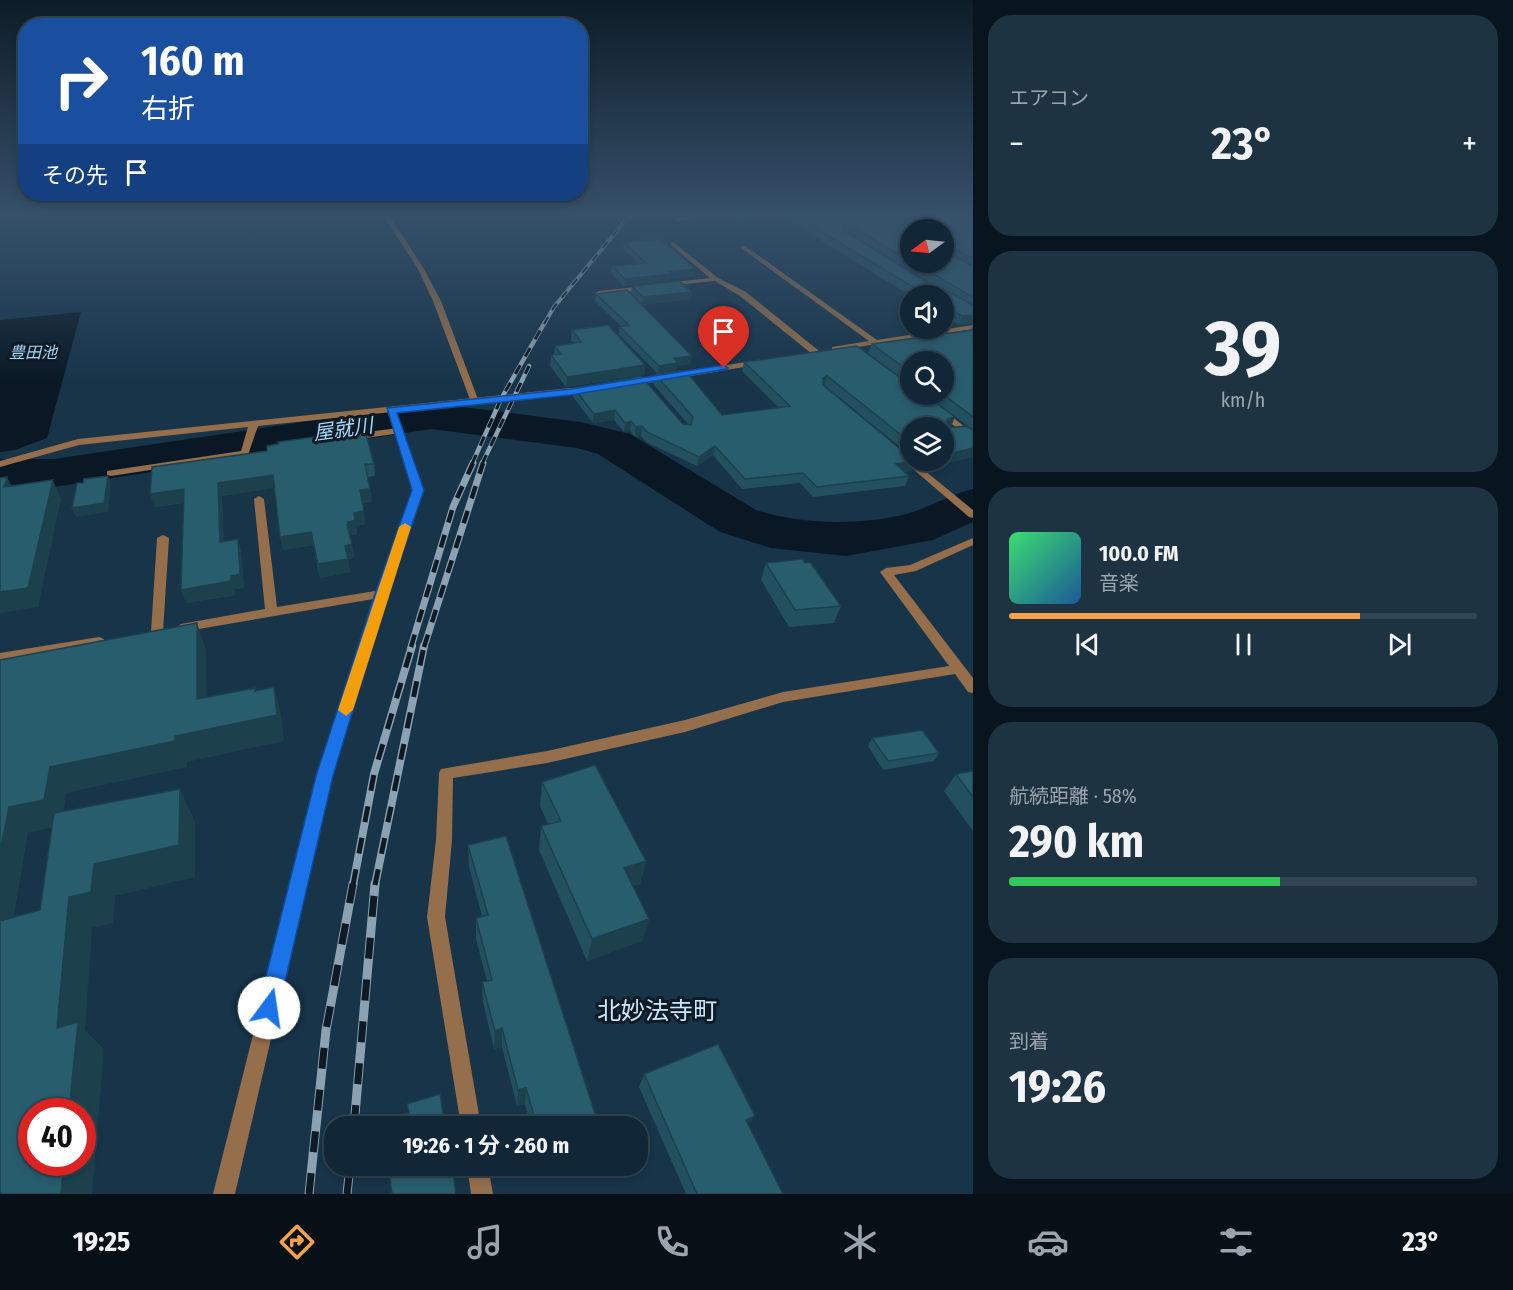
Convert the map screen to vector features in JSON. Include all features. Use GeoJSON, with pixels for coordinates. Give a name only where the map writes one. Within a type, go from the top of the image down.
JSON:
{"type":"FeatureCollection","features":[{"type":"Feature","properties":{"kind":"street"},"geometry":{"type":"LineString","coordinates":[[423,271],[437,301],[475,402]]}},
{"type":"Feature","properties":{"kind":"street"},"geometry":{"type":"LineString","coordinates":[[706,271],[743,294],[815,352]]}},
{"type":"Feature","properties":{"kind":"street"},"geometry":{"type":"LineString","coordinates":[[775,271],[876,343]]}},
{"type":"Feature","properties":{"kind":"street"},"geometry":{"type":"LineString","coordinates":[[599,293],[716,279]]}},
{"type":"Feature","properties":{"kind":"street"},"geometry":{"type":"LineString","coordinates":[[804,354],[973,327]]}},
{"type":"Feature","properties":{"kind":"street"},"geometry":{"type":"LineString","coordinates":[[852,347],[861,353]]}},
{"type":"Feature","properties":{"kind":"street"},"geometry":{"type":"LineString","coordinates":[[623,384],[769,360]]}},
{"type":"Feature","properties":{"kind":"street"},"geometry":{"type":"LineString","coordinates":[[648,371],[655,379]]}},
{"type":"Feature","properties":{"kind":"street"},"geometry":{"type":"LineString","coordinates":[[644,381],[651,389]]}},
{"type":"Feature","properties":{"kind":"street"},"geometry":{"type":"LineString","coordinates":[[341,438],[395,421],[475,402],[602,387]]}},
{"type":"Feature","properties":{"kind":"street"},"geometry":{"type":"LineString","coordinates":[[930,405],[973,437]]}},
{"type":"Feature","properties":{"kind":"street"},"geometry":{"type":"LineString","coordinates":[[0,464],[78,442],[254,424],[395,421]]}},
{"type":"Feature","properties":{"kind":"street"},"geometry":{"type":"LineString","coordinates":[[224,1194],[325,776],[381,594],[418,490],[395,421]]}},
{"type":"Feature","properties":{"kind":"street"},"geometry":{"type":"LineString","coordinates":[[111,473],[245,453],[254,424]]}},
{"type":"Feature","properties":{"kind":"street"},"geometry":{"type":"LineString","coordinates":[[954,431],[963,430]]}},
{"type":"Feature","properties":{"kind":"street"},"geometry":{"type":"LineString","coordinates":[[894,449],[973,515]]}},
{"type":"Feature","properties":{"kind":"street"},"geometry":{"type":"LineString","coordinates":[[259,499],[272,613]]}},
{"type":"Feature","properties":{"kind":"street"},"geometry":{"type":"LineString","coordinates":[[163,538],[152,633],[381,594]]}},
{"type":"Feature","properties":{"kind":"street"},"geometry":{"type":"LineString","coordinates":[[973,541],[912,568],[886,572],[973,688]]}},
{"type":"Feature","properties":{"kind":"street"},"geometry":{"type":"LineString","coordinates":[[0,658],[112,639]]}},
{"type":"Feature","properties":{"kind":"street"},"geometry":{"type":"LineString","coordinates":[[469,1116],[436,917],[444,840],[446,773],[558,755],[685,726],[783,697],[958,669]]}},
{"type":"Feature","properties":{"kind":"street"},"geometry":{"type":"LineString","coordinates":[[479,1176],[482,1194]]}},
{"type":"Feature","properties":{"kind":"water","name":"豊田池"},"geometry":{"type":"Polygon","coordinates":[[[81,312],[47,438],[15,450],[0,452],[0,320],[81,312]]]}},
{"type":"Feature","properties":{"kind":"building"},"geometry":{"type":"Polygon","coordinates":[[[617,271],[680,271],[669,272],[671,274],[625,279],[617,271]]]}},
{"type":"Feature","properties":{"kind":"building"},"geometry":{"type":"Polygon","coordinates":[[[886,271],[900,271],[900,273],[912,273],[931,285],[910,285],[886,271]]]}},
{"type":"Feature","properties":{"kind":"building"},"geometry":{"type":"Polygon","coordinates":[[[954,271],[973,271],[973,297],[932,273],[954,273],[954,271]]]}},
{"type":"Feature","properties":{"kind":"building"},"geometry":{"type":"Polygon","coordinates":[[[679,281],[692,292],[643,297],[632,286],[679,281]]]}},
{"type":"Feature","properties":{"kind":"building"},"geometry":{"type":"Polygon","coordinates":[[[627,290],[692,356],[674,358],[678,363],[659,366],[620,327],[629,325],[596,294],[627,290]]]}},
{"type":"Feature","properties":{"kind":"building"},"geometry":{"type":"Polygon","coordinates":[[[954,295],[973,305],[973,315],[962,316],[954,311],[954,295]]]}},
{"type":"Feature","properties":{"kind":"building"},"geometry":{"type":"Polygon","coordinates":[[[608,325],[645,365],[567,377],[551,355],[561,354],[555,346],[581,342],[572,330],[608,325]]]}},
{"type":"Feature","properties":{"kind":"building"},"geometry":{"type":"Polygon","coordinates":[[[973,330],[973,417],[954,402],[954,351],[900,351],[900,365],[872,344],[908,339],[954,339],[954,333],[973,330]]]}},
{"type":"Feature","properties":{"kind":"building"},"geometry":{"type":"Polygon","coordinates":[[[857,346],[900,378],[900,405],[939,405],[955,417],[900,417],[900,434],[827,376],[823,378],[823,385],[900,449],[900,463],[896,464],[900,471],[909,476],[817,487],[803,473],[745,479],[715,446],[699,457],[647,432],[642,426],[636,427],[631,421],[625,423],[615,410],[594,414],[574,388],[641,376],[683,424],[691,425],[693,417],[655,374],[685,370],[722,415],[790,406],[744,362],[857,346]]]}},
{"type":"Feature","properties":{"kind":"building"},"geometry":{"type":"Polygon","coordinates":[[[966,426],[973,430],[973,448],[954,453],[954,427],[966,426]]]}},
{"type":"Feature","properties":{"kind":"building"},"geometry":{"type":"Polygon","coordinates":[[[365,430],[374,464],[365,464],[370,489],[360,490],[364,511],[354,513],[355,520],[348,522],[347,525],[352,544],[345,546],[348,559],[318,564],[311,532],[280,537],[273,475],[218,483],[220,542],[238,539],[240,574],[231,576],[231,581],[181,590],[184,489],[150,494],[152,467],[267,451],[267,446],[279,444],[278,442],[365,430]]]}},
{"type":"Feature","properties":{"kind":"building"},"geometry":{"type":"Polygon","coordinates":[[[108,476],[104,503],[72,508],[77,483],[83,483],[84,479],[108,476]]]}},
{"type":"Feature","properties":{"kind":"building"},"geometry":{"type":"Polygon","coordinates":[[[7,477],[4,487],[53,480],[28,588],[0,592],[0,478],[7,477]]]}},
{"type":"Feature","properties":{"kind":"building"},"geometry":{"type":"Polygon","coordinates":[[[803,559],[805,563],[810,562],[841,606],[795,610],[766,563],[803,559]]]}},
{"type":"Feature","properties":{"kind":"building"},"geometry":{"type":"Polygon","coordinates":[[[197,623],[197,699],[255,688],[255,691],[274,687],[277,715],[175,736],[175,741],[50,767],[44,800],[9,807],[0,852],[0,660],[197,623]]]}},
{"type":"Feature","properties":{"kind":"building"},"geometry":{"type":"Polygon","coordinates":[[[922,730],[939,753],[888,761],[872,738],[922,730]]]}},
{"type":"Feature","properties":{"kind":"building"},"geometry":{"type":"Polygon","coordinates":[[[595,765],[646,861],[624,868],[649,919],[592,939],[541,826],[561,821],[542,782],[595,765]]]}},
{"type":"Feature","properties":{"kind":"building"},"geometry":{"type":"Polygon","coordinates":[[[973,771],[973,797],[956,774],[973,771]]]}},
{"type":"Feature","properties":{"kind":"building"},"geometry":{"type":"Polygon","coordinates":[[[180,789],[179,845],[94,864],[91,892],[69,897],[57,1028],[78,1022],[70,1098],[18,1098],[18,1176],[63,1176],[61,1194],[0,1194],[0,921],[40,910],[54,813],[180,789]]]}},
{"type":"Feature","properties":{"kind":"building"},"geometry":{"type":"Polygon","coordinates":[[[506,836],[596,1116],[534,1116],[526,1088],[518,1090],[502,1028],[495,1031],[482,982],[492,980],[476,918],[488,915],[468,845],[506,836]]]}},
{"type":"Feature","properties":{"kind":"building"},"geometry":{"type":"Polygon","coordinates":[[[718,1044],[755,1116],[746,1120],[783,1194],[697,1194],[644,1074],[718,1044]]]}},
{"type":"Feature","properties":{"kind":"building"},"geometry":{"type":"Polygon","coordinates":[[[440,1094],[443,1116],[398,1116],[409,1113],[407,1104],[440,1094]]]}},
{"type":"Feature","properties":{"kind":"building"},"geometry":{"type":"Polygon","coordinates":[[[389,1176],[453,1176],[456,1194],[392,1194],[389,1176]]]}},
{"type":"Feature","properties":{"kind":"waterway","name":"屋就川"},"geometry":{"type":"LineString","coordinates":[[0,473],[54,473],[431,416],[580,435],[614,444],[738,521],[771,532],[846,539],[915,529],[973,504]]}},
{"type":"Feature","properties":{"kind":"railway"},"geometry":{"type":"LineString","coordinates":[[544,324],[554,307],[584,271]]}},
{"type":"Feature","properties":{"kind":"railway"},"geometry":{"type":"LineString","coordinates":[[472,464],[501,399],[545,322]]}},
{"type":"Feature","properties":{"kind":"railway"},"geometry":{"type":"LineString","coordinates":[[482,464],[529,366]]}},
{"type":"Feature","properties":{"kind":"railway"},"geometry":{"type":"LineString","coordinates":[[411,647],[453,507],[473,463]]}},
{"type":"Feature","properties":{"kind":"railway"},"geometry":{"type":"LineString","coordinates":[[424,647],[483,463]]}},
{"type":"Feature","properties":{"kind":"railway"},"geometry":{"type":"LineString","coordinates":[[353,885],[374,774],[412,646]]}},
{"type":"Feature","properties":{"kind":"railway"},"geometry":{"type":"LineString","coordinates":[[375,885],[424,646]]}},
{"type":"Feature","properties":{"kind":"railway"},"geometry":{"type":"LineString","coordinates":[[309,1194],[326,1030],[353,884]]}},
{"type":"Feature","properties":{"kind":"railway"},"geometry":{"type":"LineString","coordinates":[[355,1116],[375,884]]}},
{"type":"Feature","properties":{"kind":"railway"},"geometry":{"type":"LineString","coordinates":[[347,1194],[349,1176]]}},
{"type":"Feature","properties":{"kind":"slow traffic"},"geometry":{"type":"LineString","coordinates":[[346,710],[381,594],[405,527]]}},
{"type":"Feature","properties":{"kind":"district","name":"北妙法寺町"},"geometry":{"type":"Point","coordinates":[657,1011]}},
{"type":"Feature","properties":{"kind":"route"},"geometry":{"type":"LineString","coordinates":[[269,1008],[325,776],[381,594],[418,490],[391,410],[571,392],[724,368]]}}]}
